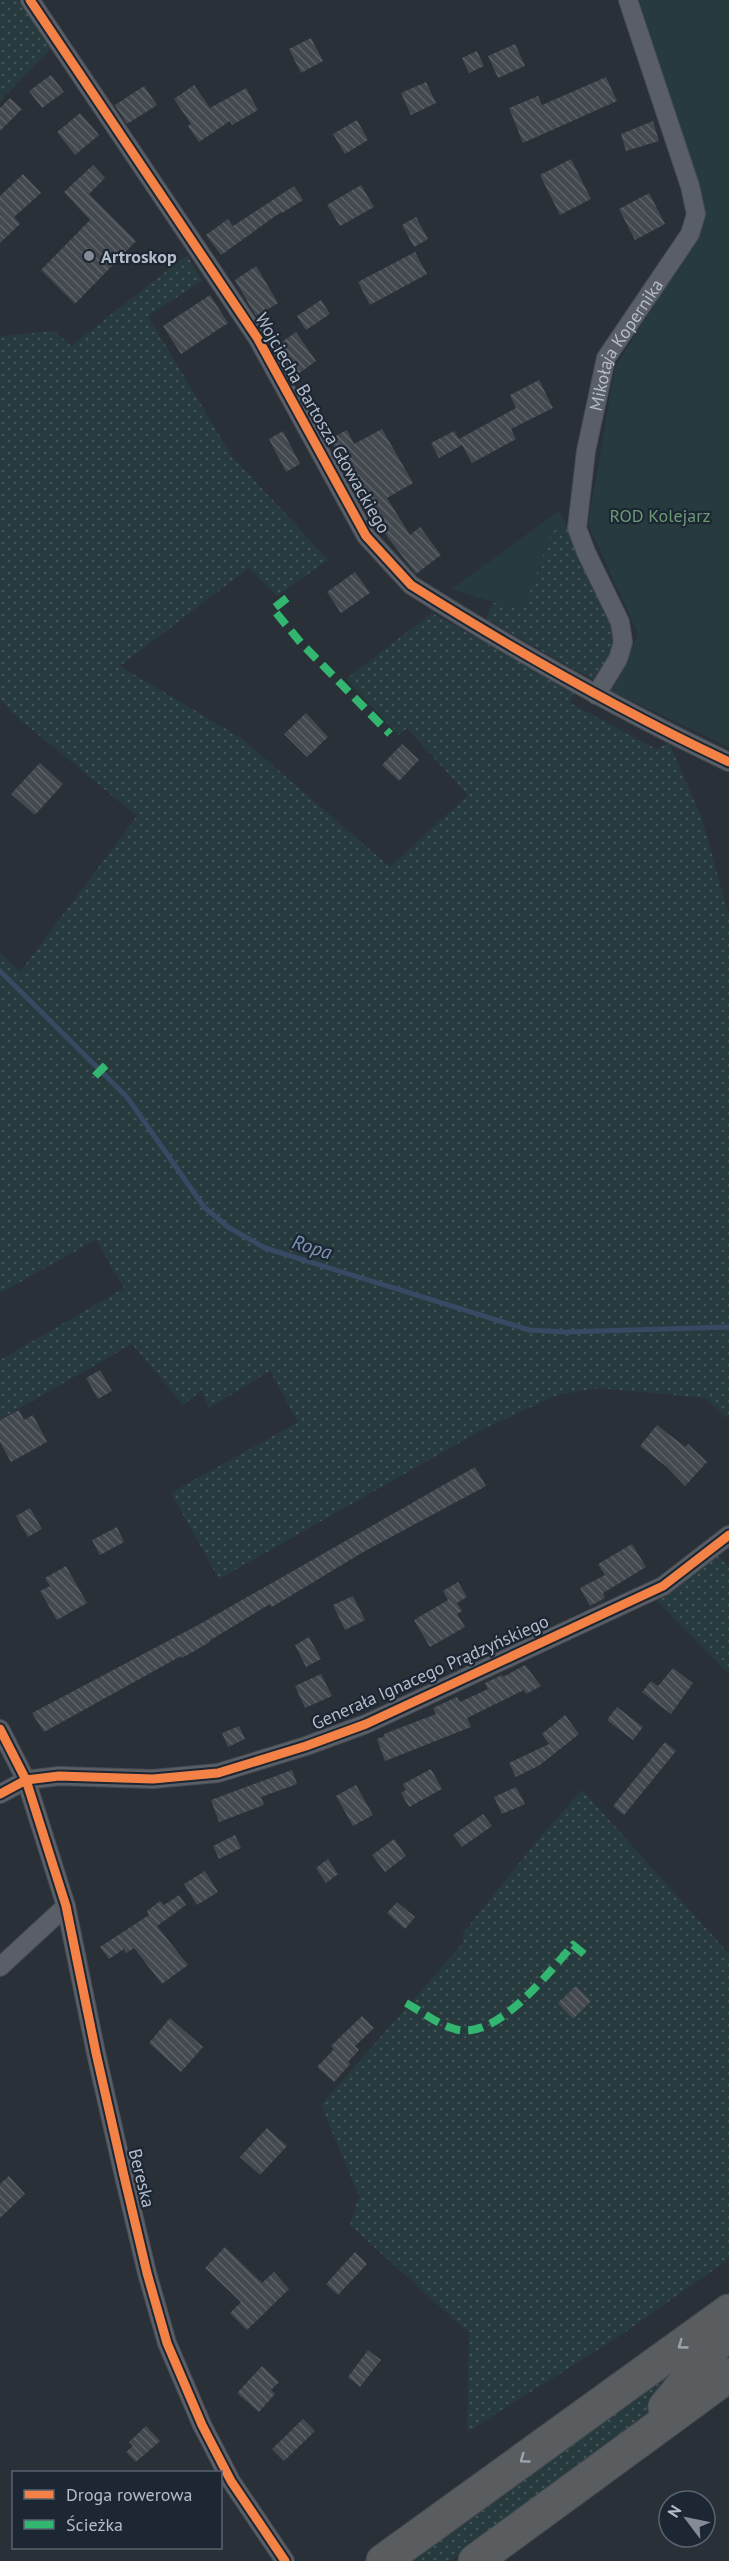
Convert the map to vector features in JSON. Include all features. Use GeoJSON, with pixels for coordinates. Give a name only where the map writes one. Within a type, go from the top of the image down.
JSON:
{"type":"FeatureCollection","features":[{"type":"Feature","properties":{"kind":"highway"},"geometry":{"type":"LineString","coordinates":[[383,2561],[729,2311]]}},
{"type":"Feature","properties":{"kind":"highway"},"geometry":{"type":"LineString","coordinates":[[639,2439],[729,2329]]}},
{"type":"Feature","properties":{"kind":"highway"},"geometry":{"type":"LineString","coordinates":[[475,2561],[729,2375]]}},
{"type":"Feature","properties":{"kind":"street","name":"Wojciecha Bartosza Głowackiego"},"geometry":{"type":"LineString","coordinates":[[30,0],[258,339],[366,536],[411,585],[504,643],[596,695],[729,762]]}},
{"type":"Feature","properties":{"kind":"street","name":"Mikołaja Kopernika"},"geometry":{"type":"LineString","coordinates":[[596,695],[618,659],[623,642],[620,622],[577,528],[586,451],[606,358],[690,234],[696,214],[690,186],[628,0]]}},
{"type":"Feature","properties":{"kind":"street","name":"Generała Ignacego Prądzyńskiego"},"geometry":{"type":"LineString","coordinates":[[26,1780],[59,1776],[153,1779],[191,1777],[257,1763],[366,1724],[663,1586],[729,1535]]}},
{"type":"Feature","properties":{"kind":"street","name":"Bereska"},"geometry":{"type":"LineString","coordinates":[[0,1730],[26,1780],[66,1906],[124,2176],[147,2273],[167,2343],[202,2425],[231,2481],[285,2561]]}},
{"type":"Feature","properties":{"kind":"street"},"geometry":{"type":"LineString","coordinates":[[0,1794],[26,1780]]}},
{"type":"Feature","properties":{"kind":"street"},"geometry":{"type":"LineString","coordinates":[[0,1967],[66,1906]]}},
{"type":"Feature","properties":{"kind":"green space"},"geometry":{"type":"Polygon","coordinates":[[[0,0],[21,0],[51,49],[0,101],[0,0]]]}},
{"type":"Feature","properties":{"kind":"green space","name":"ROD Kolejarz"},"geometry":{"type":"Polygon","coordinates":[[[639,0],[729,0],[729,747],[609,690],[638,634],[588,524],[615,367],[695,239],[704,211],[639,0]]]}},
{"type":"Feature","properties":{"kind":"green space"},"geometry":{"type":"Polygon","coordinates":[[[187,255],[202,281],[148,316],[231,455],[328,560],[277,596],[249,568],[120,666],[241,738],[390,867],[468,795],[407,728],[399,735],[346,679],[432,613],[574,692],[570,703],[656,749],[669,743],[702,819],[729,916],[729,1415],[726,1418],[705,1398],[600,1388],[557,1395],[482,1430],[219,1579],[171,1493],[298,1422],[270,1371],[209,1408],[202,1390],[183,1405],[132,1344],[0,1419],[0,1360],[124,1288],[96,1240],[0,1293],[0,952],[20,972],[137,816],[12,713],[0,699],[0,336],[54,331],[71,346],[187,255]]]}},
{"type":"Feature","properties":{"kind":"green space"},"geometry":{"type":"Polygon","coordinates":[[[559,511],[566,522],[551,533],[526,603],[512,608],[451,589],[559,511]]]}},
{"type":"Feature","properties":{"kind":"green space"},"geometry":{"type":"Polygon","coordinates":[[[566,522],[605,600],[615,632],[614,649],[595,681],[486,619],[493,602],[512,608],[526,603],[551,533],[566,522]]]}},
{"type":"Feature","properties":{"kind":"green space"},"geometry":{"type":"Polygon","coordinates":[[[718,1555],[729,1567],[729,1674],[655,1599],[718,1555]]]}},
{"type":"Feature","properties":{"kind":"green space"},"geometry":{"type":"Polygon","coordinates":[[[582,1790],[729,1954],[729,2259],[618,2337],[467,2432],[469,2333],[350,2225],[359,2196],[321,2105],[463,1943],[463,1933],[542,1835],[582,1790]]]}},
{"type":"Feature","properties":{"kind":"green space"},"geometry":{"type":"Polygon","coordinates":[[[729,2325],[729,2363],[451,2561],[402,2561],[729,2325]]]}},
{"type":"Feature","properties":{"kind":"building"},"geometry":{"type":"Polygon","coordinates":[[[311,38],[323,61],[301,73],[289,49],[311,38]]]}},
{"type":"Feature","properties":{"kind":"building"},"geometry":{"type":"Polygon","coordinates":[[[515,44],[525,66],[498,78],[488,56],[515,44]]]}},
{"type":"Feature","properties":{"kind":"building"},"geometry":{"type":"Polygon","coordinates":[[[477,51],[484,66],[469,73],[462,58],[477,51]]]}},
{"type":"Feature","properties":{"kind":"building"},"geometry":{"type":"Polygon","coordinates":[[[51,75],[64,92],[42,108],[29,91],[51,75]]]}},
{"type":"Feature","properties":{"kind":"building"},"geometry":{"type":"Polygon","coordinates":[[[606,77],[617,101],[523,143],[509,108],[538,96],[542,105],[606,77]]]}},
{"type":"Feature","properties":{"kind":"building"},"geometry":{"type":"Polygon","coordinates":[[[426,82],[436,103],[411,115],[401,93],[426,82]]]}},
{"type":"Feature","properties":{"kind":"building"},"geometry":{"type":"Polygon","coordinates":[[[194,85],[210,108],[246,88],[258,110],[232,125],[230,121],[199,142],[188,126],[191,124],[174,99],[194,85]]]}},
{"type":"Feature","properties":{"kind":"building"},"geometry":{"type":"Polygon","coordinates":[[[144,86],[157,105],[127,124],[115,105],[144,86]]]}},
{"type":"Feature","properties":{"kind":"building"},"geometry":{"type":"Polygon","coordinates":[[[10,98],[22,109],[0,131],[0,108],[10,98]]]}},
{"type":"Feature","properties":{"kind":"building"},"geometry":{"type":"Polygon","coordinates":[[[80,113],[99,135],[75,155],[57,132],[80,113]]]}},
{"type":"Feature","properties":{"kind":"building"},"geometry":{"type":"Polygon","coordinates":[[[357,120],[368,140],[345,154],[333,134],[357,120]]]}},
{"type":"Feature","properties":{"kind":"building"},"geometry":{"type":"Polygon","coordinates":[[[653,121],[659,141],[626,151],[621,134],[653,121]]]}},
{"type":"Feature","properties":{"kind":"building"},"geometry":{"type":"Polygon","coordinates":[[[571,159],[591,199],[560,215],[540,175],[571,159]]]}},
{"type":"Feature","properties":{"kind":"building","name":"Artroskop"},"geometry":{"type":"Polygon","coordinates":[[[93,165],[105,178],[89,194],[136,241],[75,304],[41,270],[90,220],[64,192],[93,165]]]}},
{"type":"Feature","properties":{"kind":"building"},"geometry":{"type":"Polygon","coordinates":[[[23,174],[41,193],[14,217],[20,224],[0,243],[0,196],[23,174]]]}},
{"type":"Feature","properties":{"kind":"building"},"geometry":{"type":"Polygon","coordinates":[[[361,185],[374,207],[340,226],[327,205],[361,185]]]}},
{"type":"Feature","properties":{"kind":"building"},"geometry":{"type":"Polygon","coordinates":[[[294,186],[303,200],[281,212],[221,255],[206,235],[228,219],[233,226],[294,186]]]}},
{"type":"Feature","properties":{"kind":"building"},"geometry":{"type":"Polygon","coordinates":[[[649,193],[665,224],[635,240],[619,209],[649,193]]]}},
{"type":"Feature","properties":{"kind":"building"},"geometry":{"type":"Polygon","coordinates":[[[416,217],[428,239],[414,247],[402,225],[416,217]]]}},
{"type":"Feature","properties":{"kind":"building"},"geometry":{"type":"Polygon","coordinates":[[[415,252],[427,274],[370,305],[358,282],[415,252]]]}},
{"type":"Feature","properties":{"kind":"building"},"geometry":{"type":"Polygon","coordinates":[[[256,266],[278,303],[256,316],[235,280],[256,266]]]}},
{"type":"Feature","properties":{"kind":"building"},"geometry":{"type":"Polygon","coordinates":[[[210,295],[228,323],[181,354],[163,326],[210,295]]]}},
{"type":"Feature","properties":{"kind":"building"},"geometry":{"type":"Polygon","coordinates":[[[321,300],[330,314],[306,330],[297,316],[321,300]]]}},
{"type":"Feature","properties":{"kind":"building"},"geometry":{"type":"Polygon","coordinates":[[[296,332],[316,361],[294,377],[275,347],[296,332]]]}},
{"type":"Feature","properties":{"kind":"building"},"geometry":{"type":"Polygon","coordinates":[[[539,380],[553,408],[511,429],[516,439],[472,463],[462,445],[439,458],[431,443],[454,431],[459,439],[516,408],[510,395],[539,380]]]}},
{"type":"Feature","properties":{"kind":"building"},"geometry":{"type":"Polygon","coordinates":[[[382,429],[413,483],[387,498],[410,535],[420,527],[441,555],[416,574],[380,527],[378,529],[353,489],[355,487],[330,439],[347,430],[354,444],[382,429]]]}},
{"type":"Feature","properties":{"kind":"building"},"geometry":{"type":"Polygon","coordinates":[[[283,431],[300,464],[286,472],[269,439],[283,431]]]}},
{"type":"Feature","properties":{"kind":"building"},"geometry":{"type":"Polygon","coordinates":[[[355,572],[370,593],[341,613],[327,592],[355,572]]]}},
{"type":"Feature","properties":{"kind":"building"},"geometry":{"type":"Polygon","coordinates":[[[306,713],[328,737],[307,757],[284,734],[306,713]]]}},
{"type":"Feature","properties":{"kind":"building"},"geometry":{"type":"Polygon","coordinates":[[[402,744],[419,760],[399,781],[382,765],[402,744]]]}},
{"type":"Feature","properties":{"kind":"building"},"geometry":{"type":"Polygon","coordinates":[[[40,763],[63,784],[35,815],[11,794],[40,763]]]}},
{"type":"Feature","properties":{"kind":"building"},"geometry":{"type":"Polygon","coordinates":[[[100,1370],[112,1391],[98,1399],[86,1378],[100,1370]]]}},
{"type":"Feature","properties":{"kind":"building"},"geometry":{"type":"Polygon","coordinates":[[[19,1410],[24,1420],[33,1415],[47,1442],[11,1462],[0,1442],[0,1420],[19,1410]]]}},
{"type":"Feature","properties":{"kind":"building"},"geometry":{"type":"Polygon","coordinates":[[[657,1425],[685,1447],[688,1444],[707,1462],[685,1486],[667,1467],[640,1446],[657,1425]]]}},
{"type":"Feature","properties":{"kind":"building"},"geometry":{"type":"Polygon","coordinates":[[[475,1467],[486,1486],[365,1551],[272,1607],[270,1604],[182,1658],[181,1656],[44,1732],[32,1713],[200,1624],[475,1467]]]}},
{"type":"Feature","properties":{"kind":"building"},"geometry":{"type":"Polygon","coordinates":[[[30,1508],[42,1529],[28,1537],[16,1516],[30,1508]]]}},
{"type":"Feature","properties":{"kind":"building"},"geometry":{"type":"Polygon","coordinates":[[[117,1527],[124,1542],[100,1555],[92,1540],[117,1527]]]}},
{"type":"Feature","properties":{"kind":"building"},"geometry":{"type":"Polygon","coordinates":[[[632,1544],[646,1567],[603,1593],[605,1598],[590,1606],[580,1588],[605,1575],[598,1564],[632,1544]]]}},
{"type":"Feature","properties":{"kind":"building"},"geometry":{"type":"Polygon","coordinates":[[[66,1566],[87,1603],[57,1620],[40,1591],[50,1586],[45,1578],[66,1566]]]}},
{"type":"Feature","properties":{"kind":"building"},"geometry":{"type":"Polygon","coordinates":[[[458,1582],[467,1597],[457,1603],[462,1611],[457,1614],[465,1627],[430,1647],[414,1620],[448,1600],[443,1591],[458,1582]]]}},
{"type":"Feature","properties":{"kind":"building"},"geometry":{"type":"Polygon","coordinates":[[[353,1596],[365,1620],[345,1630],[333,1605],[353,1596]]]}},
{"type":"Feature","properties":{"kind":"building"},"geometry":{"type":"Polygon","coordinates":[[[309,1637],[321,1659],[306,1667],[295,1645],[309,1637]]]}},
{"type":"Feature","properties":{"kind":"building"},"geometry":{"type":"Polygon","coordinates":[[[525,1665],[541,1686],[526,1694],[524,1690],[467,1718],[471,1727],[385,1761],[377,1739],[385,1736],[384,1734],[436,1714],[433,1708],[457,1697],[460,1702],[488,1689],[485,1683],[502,1675],[503,1677],[525,1665]]]}},
{"type":"Feature","properties":{"kind":"building"},"geometry":{"type":"Polygon","coordinates":[[[673,1668],[693,1683],[671,1714],[642,1692],[651,1681],[658,1686],[673,1668]]]}},
{"type":"Feature","properties":{"kind":"building"},"geometry":{"type":"Polygon","coordinates":[[[321,1674],[332,1696],[305,1708],[295,1686],[321,1674]]]}},
{"type":"Feature","properties":{"kind":"building"},"geometry":{"type":"Polygon","coordinates":[[[617,1707],[643,1727],[633,1740],[607,1720],[617,1707]]]}},
{"type":"Feature","properties":{"kind":"building"},"geometry":{"type":"Polygon","coordinates":[[[565,1715],[579,1734],[540,1765],[516,1777],[509,1763],[549,1744],[542,1734],[565,1715]]]}},
{"type":"Feature","properties":{"kind":"building"},"geometry":{"type":"Polygon","coordinates":[[[239,1726],[245,1739],[228,1747],[222,1733],[239,1726]]]}},
{"type":"Feature","properties":{"kind":"building"},"geometry":{"type":"Polygon","coordinates":[[[665,1742],[676,1751],[624,1815],[613,1806],[665,1742]]]}},
{"type":"Feature","properties":{"kind":"building"},"geometry":{"type":"Polygon","coordinates":[[[431,1769],[442,1789],[409,1807],[401,1793],[406,1790],[403,1784],[431,1769]]]}},
{"type":"Feature","properties":{"kind":"building"},"geometry":{"type":"Polygon","coordinates":[[[292,1770],[297,1784],[261,1797],[264,1805],[219,1822],[211,1800],[292,1770]]]}},
{"type":"Feature","properties":{"kind":"building"},"geometry":{"type":"Polygon","coordinates":[[[356,1785],[373,1815],[353,1826],[336,1796],[356,1785]]]}},
{"type":"Feature","properties":{"kind":"building"},"geometry":{"type":"Polygon","coordinates":[[[516,1787],[525,1804],[502,1814],[494,1797],[516,1787]]]}},
{"type":"Feature","properties":{"kind":"building"},"geometry":{"type":"Polygon","coordinates":[[[483,1814],[492,1826],[462,1847],[453,1835],[483,1814]]]}},
{"type":"Feature","properties":{"kind":"building"},"geometry":{"type":"Polygon","coordinates":[[[235,1835],[241,1848],[219,1859],[213,1846],[235,1835]]]}},
{"type":"Feature","properties":{"kind":"building"},"geometry":{"type":"Polygon","coordinates":[[[394,1839],[406,1856],[385,1872],[372,1855],[394,1839]]]}},
{"type":"Feature","properties":{"kind":"building"},"geometry":{"type":"Polygon","coordinates":[[[328,1859],[338,1874],[326,1883],[316,1868],[328,1859]]]}},
{"type":"Feature","properties":{"kind":"building"},"geometry":{"type":"Polygon","coordinates":[[[205,1871],[218,1892],[197,1905],[184,1884],[205,1871]]]}},
{"type":"Feature","properties":{"kind":"building"},"geometry":{"type":"Polygon","coordinates":[[[179,1895],[186,1905],[157,1926],[188,1965],[162,1984],[134,1948],[126,1953],[124,1949],[109,1959],[100,1947],[149,1915],[147,1911],[160,1901],[164,1905],[179,1895]]]}},
{"type":"Feature","properties":{"kind":"building"},"geometry":{"type":"Polygon","coordinates":[[[397,1902],[415,1917],[405,1929],[387,1913],[397,1902]]]}},
{"type":"Feature","properties":{"kind":"building"},"geometry":{"type":"Polygon","coordinates":[[[576,1986],[591,2001],[573,2019],[558,2003],[576,1986]]]}},
{"type":"Feature","properties":{"kind":"building"},"geometry":{"type":"Polygon","coordinates":[[[362,2016],[374,2028],[355,2046],[359,2050],[334,2082],[317,2067],[334,2049],[331,2046],[362,2016]]]}},
{"type":"Feature","properties":{"kind":"building"},"geometry":{"type":"Polygon","coordinates":[[[170,2018],[203,2047],[181,2072],[149,2043],[170,2018]]]}},
{"type":"Feature","properties":{"kind":"building"},"geometry":{"type":"Polygon","coordinates":[[[267,2128],[287,2146],[260,2175],[240,2157],[267,2128]]]}},
{"type":"Feature","properties":{"kind":"building"},"geometry":{"type":"Polygon","coordinates":[[[9,2176],[25,2194],[0,2218],[0,2184],[9,2176]]]}},
{"type":"Feature","properties":{"kind":"building"},"geometry":{"type":"Polygon","coordinates":[[[225,2247],[262,2283],[274,2272],[289,2289],[247,2330],[230,2313],[241,2302],[205,2268],[225,2247]]]}},
{"type":"Feature","properties":{"kind":"building"},"geometry":{"type":"Polygon","coordinates":[[[355,2252],[367,2264],[338,2295],[326,2284],[355,2252]]]}},
{"type":"Feature","properties":{"kind":"building"},"geometry":{"type":"Polygon","coordinates":[[[368,2350],[381,2360],[360,2387],[348,2377],[368,2350]]]}},
{"type":"Feature","properties":{"kind":"building"},"geometry":{"type":"Polygon","coordinates":[[[262,2366],[279,2382],[271,2390],[275,2394],[259,2412],[237,2393],[262,2366]]]}},
{"type":"Feature","properties":{"kind":"building"},"geometry":{"type":"Polygon","coordinates":[[[303,2419],[315,2431],[284,2461],[272,2449],[303,2419]]]}},
{"type":"Feature","properties":{"kind":"building"},"geometry":{"type":"Polygon","coordinates":[[[146,2426],[160,2441],[136,2462],[126,2452],[133,2446],[129,2442],[146,2426]]]}},
{"type":"Feature","properties":{"kind":"waterway","name":"Ropa"},"geometry":{"type":"LineString","coordinates":[[0,971],[127,1097],[204,1207],[228,1227],[265,1248],[529,1330],[566,1332],[729,1327]]}},
{"type":"Feature","properties":{"kind":"marked path"},"geometry":{"type":"LineString","coordinates":[[287,598],[273,609],[301,643],[390,734]]}},
{"type":"Feature","properties":{"kind":"marked path"},"geometry":{"type":"LineString","coordinates":[[95,1076],[107,1064]]}},
{"type":"Feature","properties":{"kind":"marked path"},"geometry":{"type":"LineString","coordinates":[[406,2003],[445,2026],[459,2030],[475,2030],[491,2024],[522,2001],[573,1945],[584,1954]]}},
{"type":"Feature","properties":{"kind":"cycle path"},"geometry":{"type":"LineString","coordinates":[[30,0],[258,339],[366,536],[411,585],[528,656],[607,700],[729,762]]}},
{"type":"Feature","properties":{"kind":"cycle path"},"geometry":{"type":"LineString","coordinates":[[0,1794],[26,1780],[59,1776],[153,1779],[218,1773],[306,1746],[366,1724],[663,1586],[729,1535]]}},
{"type":"Feature","properties":{"kind":"cycle path"},"geometry":{"type":"LineString","coordinates":[[0,1729],[26,1780],[66,1906],[124,2176],[147,2273],[167,2343],[202,2425],[231,2481],[285,2561]]}},
{"type":"Feature","properties":{"kind":"place","name":"Artroskop"},"geometry":{"type":"Point","coordinates":[89,256]}}]}
